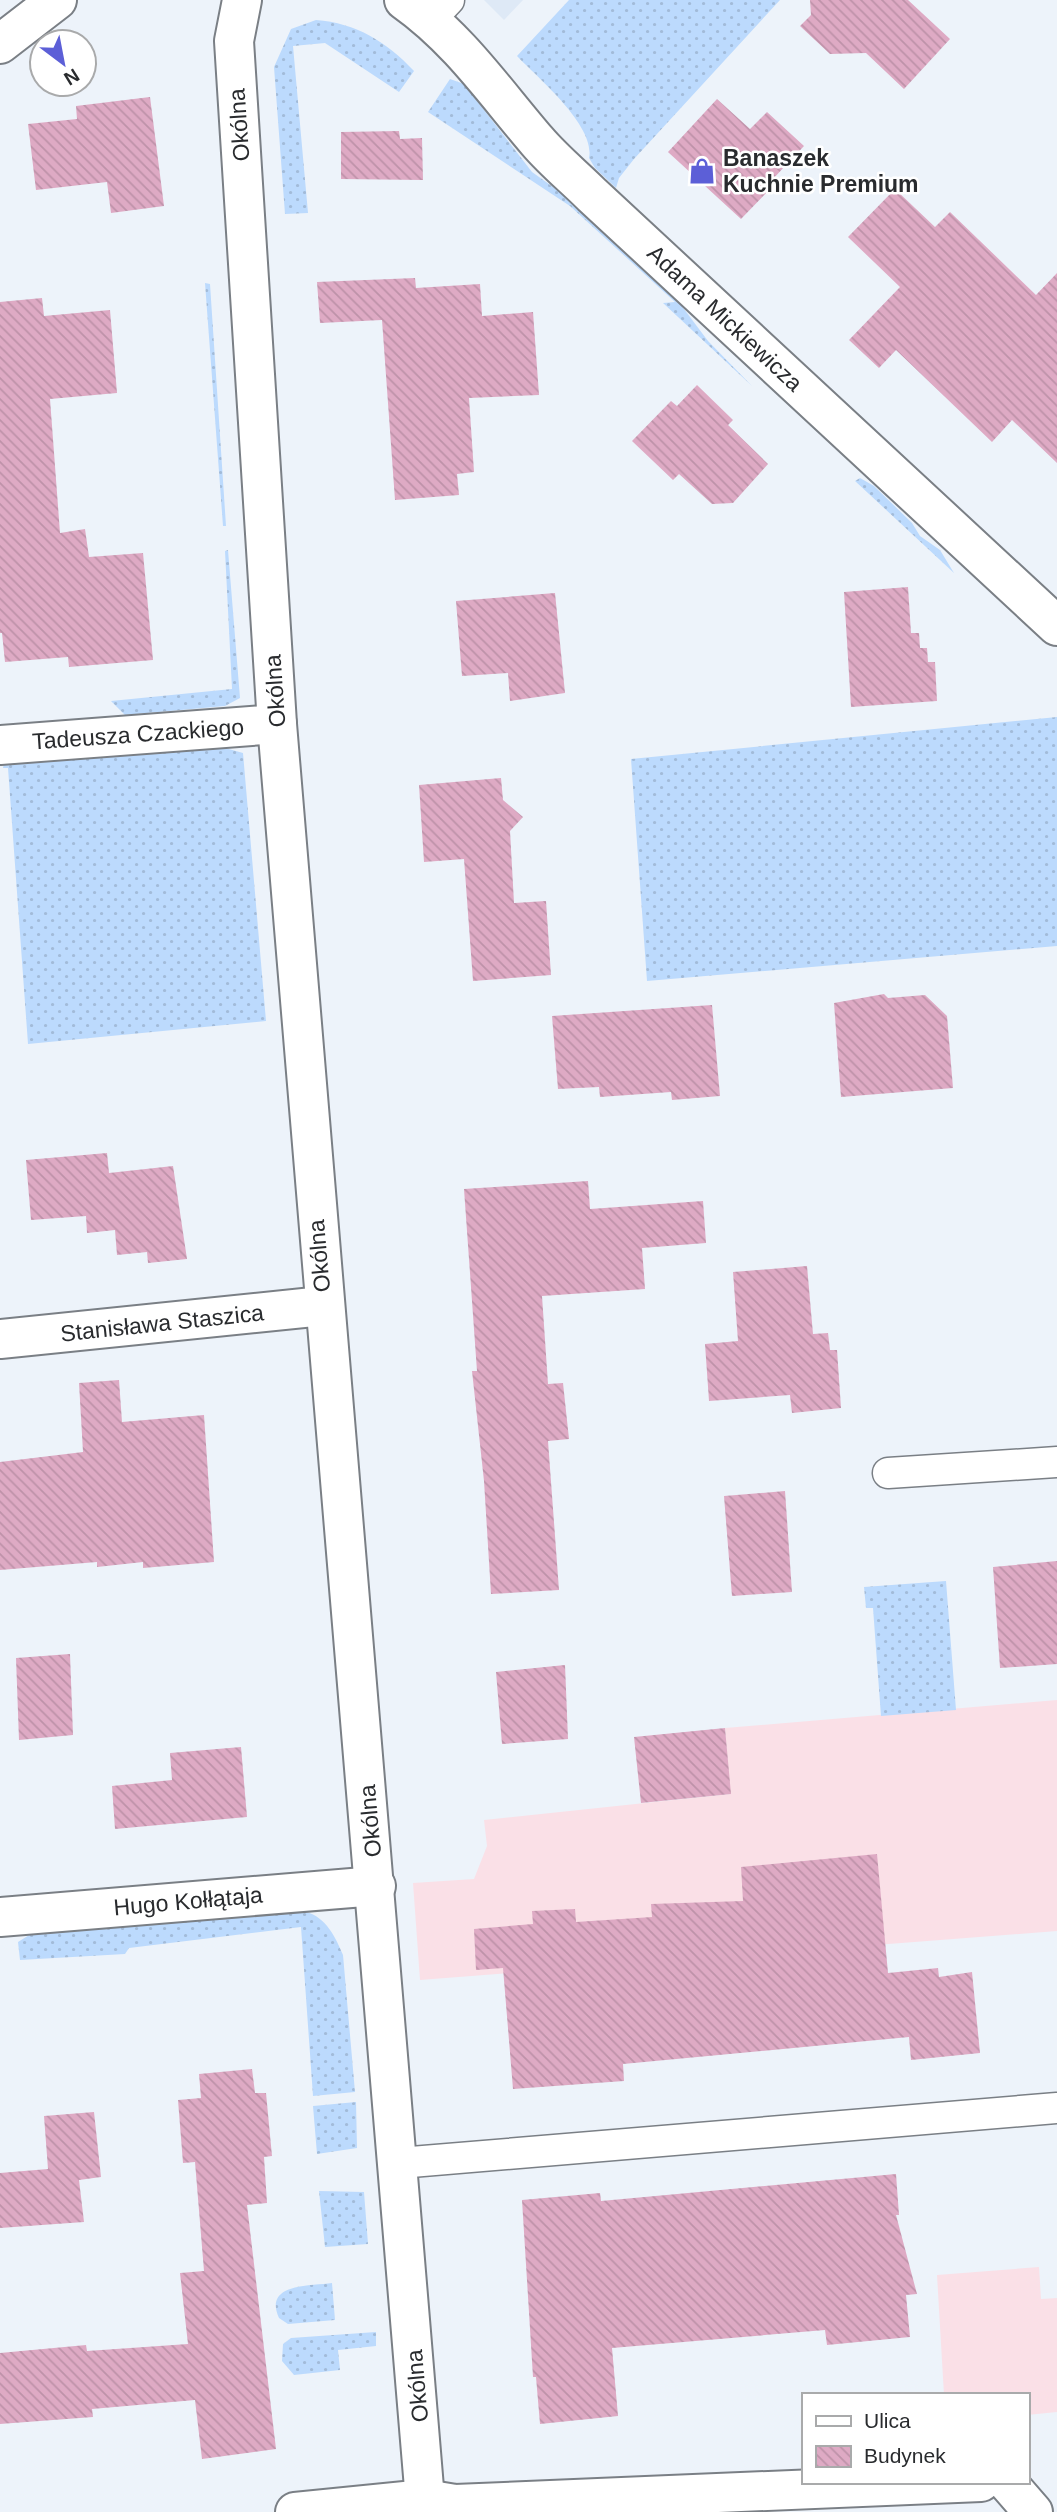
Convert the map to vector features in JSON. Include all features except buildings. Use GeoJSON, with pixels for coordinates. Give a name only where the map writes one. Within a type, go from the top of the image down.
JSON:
{"type":"FeatureCollection","features":[{"type":"Feature","properties":{"kind":"street"},"geometry":{"type":"LineString","coordinates":[[0,44],[57,0]]}},
{"type":"Feature","properties":{"kind":"street","name":"Okólna"},"geometry":{"type":"LineString","coordinates":[[242,0],[234,41],[277,724],[323,1306],[376,1886],[425,2506]]}},
{"type":"Feature","properties":{"kind":"street","name":"Adama Mickiewicza"},"geometry":{"type":"LineString","coordinates":[[428,6],[538,142],[1057,626]]}},
{"type":"Feature","properties":{"kind":"street","name":"Tadeusza Czackiego"},"geometry":{"type":"LineString","coordinates":[[0,745],[277,724]]}},
{"type":"Feature","properties":{"kind":"street","name":"Stanisława Staszica"},"geometry":{"type":"LineString","coordinates":[[0,1339],[323,1306]]}},
{"type":"Feature","properties":{"kind":"street","name":"Hugo Kołłątaja"},"geometry":{"type":"LineString","coordinates":[[0,1917],[376,1886]]}},
{"type":"Feature","properties":{"kind":"street"},"geometry":{"type":"LineString","coordinates":[[295,2512],[933,2484]]}},
{"type":"Feature","properties":{"kind":"street"},"geometry":{"type":"LineString","coordinates":[[1009,2484],[1033,2512]]}},
{"type":"Feature","properties":{"kind":"lane"},"geometry":{"type":"LineString","coordinates":[[888,1473],[1057,1462]]}},
{"type":"Feature","properties":{"kind":"lane"},"geometry":{"type":"LineString","coordinates":[[399,2163],[1057,2108]]}},
{"type":"Feature","properties":{"kind":"shaded area"},"geometry":{"type":"Polygon","coordinates":[[[484,0],[523,0],[504,20],[484,0]]]}},
{"type":"Feature","properties":{"kind":"shaded area"},"geometry":{"type":"Polygon","coordinates":[[[569,0],[780,0],[634,159],[619,178],[616,188],[595,168],[589,158],[589,145],[575,117],[517,56],[569,0]]]}},
{"type":"Feature","properties":{"kind":"shaded area"},"geometry":{"type":"Polygon","coordinates":[[[316,20],[344,25],[370,36],[393,51],[414,71],[399,92],[325,43],[293,46],[308,213],[285,214],[274,67],[291,29],[316,20]]]}},
{"type":"Feature","properties":{"kind":"shaded area"},"geometry":{"type":"Polygon","coordinates":[[[450,79],[464,84],[532,172],[570,199],[678,301],[708,341],[752,386],[663,303],[675,302],[570,206],[428,112],[450,79]]]}},
{"type":"Feature","properties":{"kind":"shaded area"},"geometry":{"type":"Polygon","coordinates":[[[205,283],[210,284],[226,526],[223,526],[205,283]]]}},
{"type":"Feature","properties":{"kind":"shaded area"},"geometry":{"type":"Polygon","coordinates":[[[860,478],[874,486],[912,523],[920,536],[940,550],[954,573],[855,481],[860,478]]]}},
{"type":"Feature","properties":{"kind":"shaded area"},"geometry":{"type":"Polygon","coordinates":[[[228,550],[240,698],[225,706],[125,715],[111,701],[232,689],[225,551],[228,550]]]}},
{"type":"Feature","properties":{"kind":"shaded area"},"geometry":{"type":"Polygon","coordinates":[[[1057,717],[1057,946],[647,981],[631,759],[1057,717]]]}},
{"type":"Feature","properties":{"kind":"shaded area"},"geometry":{"type":"Polygon","coordinates":[[[218,746],[243,753],[266,1021],[28,1044],[8,768],[3,768],[4,763],[218,746]]]}},
{"type":"Feature","properties":{"kind":"shaded area"},"geometry":{"type":"Polygon","coordinates":[[[946,1581],[956,1710],[881,1716],[873,1608],[866,1608],[864,1587],[946,1581]]]}},
{"type":"Feature","properties":{"kind":"shaded area"},"geometry":{"type":"Polygon","coordinates":[[[1057,1700],[1057,1931],[420,1980],[413,1883],[474,1879],[487,1846],[484,1820],[730,1794],[725,1728],[1057,1700]]]}},
{"type":"Feature","properties":{"kind":"shaded area"},"geometry":{"type":"Polygon","coordinates":[[[306,1912],[325,1923],[343,1955],[355,2092],[313,2096],[301,1927],[129,1948],[125,1954],[20,1960],[18,1942],[34,1932],[306,1912]]]}},
{"type":"Feature","properties":{"kind":"shaded area"},"geometry":{"type":"Polygon","coordinates":[[[356,2102],[357,2148],[317,2154],[313,2106],[356,2102]]]}},
{"type":"Feature","properties":{"kind":"shaded area"},"geometry":{"type":"Polygon","coordinates":[[[319,2191],[364,2192],[368,2244],[325,2247],[319,2191]]]}},
{"type":"Feature","properties":{"kind":"shaded area"},"geometry":{"type":"Polygon","coordinates":[[[1039,2267],[1041,2299],[1057,2298],[1057,2412],[1029,2415],[1029,2393],[944,2393],[937,2275],[1039,2267]]]}},
{"type":"Feature","properties":{"kind":"shaded area"},"geometry":{"type":"Polygon","coordinates":[[[332,2283],[335,2320],[288,2324],[279,2318],[276,2307],[283,2292],[302,2286],[332,2283]]]}},
{"type":"Feature","properties":{"kind":"shaded area"},"geometry":{"type":"Polygon","coordinates":[[[376,2332],[376,2346],[338,2350],[340,2370],[294,2375],[282,2361],[283,2344],[291,2338],[376,2332]]]}},
{"type":"Feature","properties":{"kind":"place","name":"Banaszek Kuchnie Premium"},"geometry":{"type":"Point","coordinates":[702,171]}}]}
